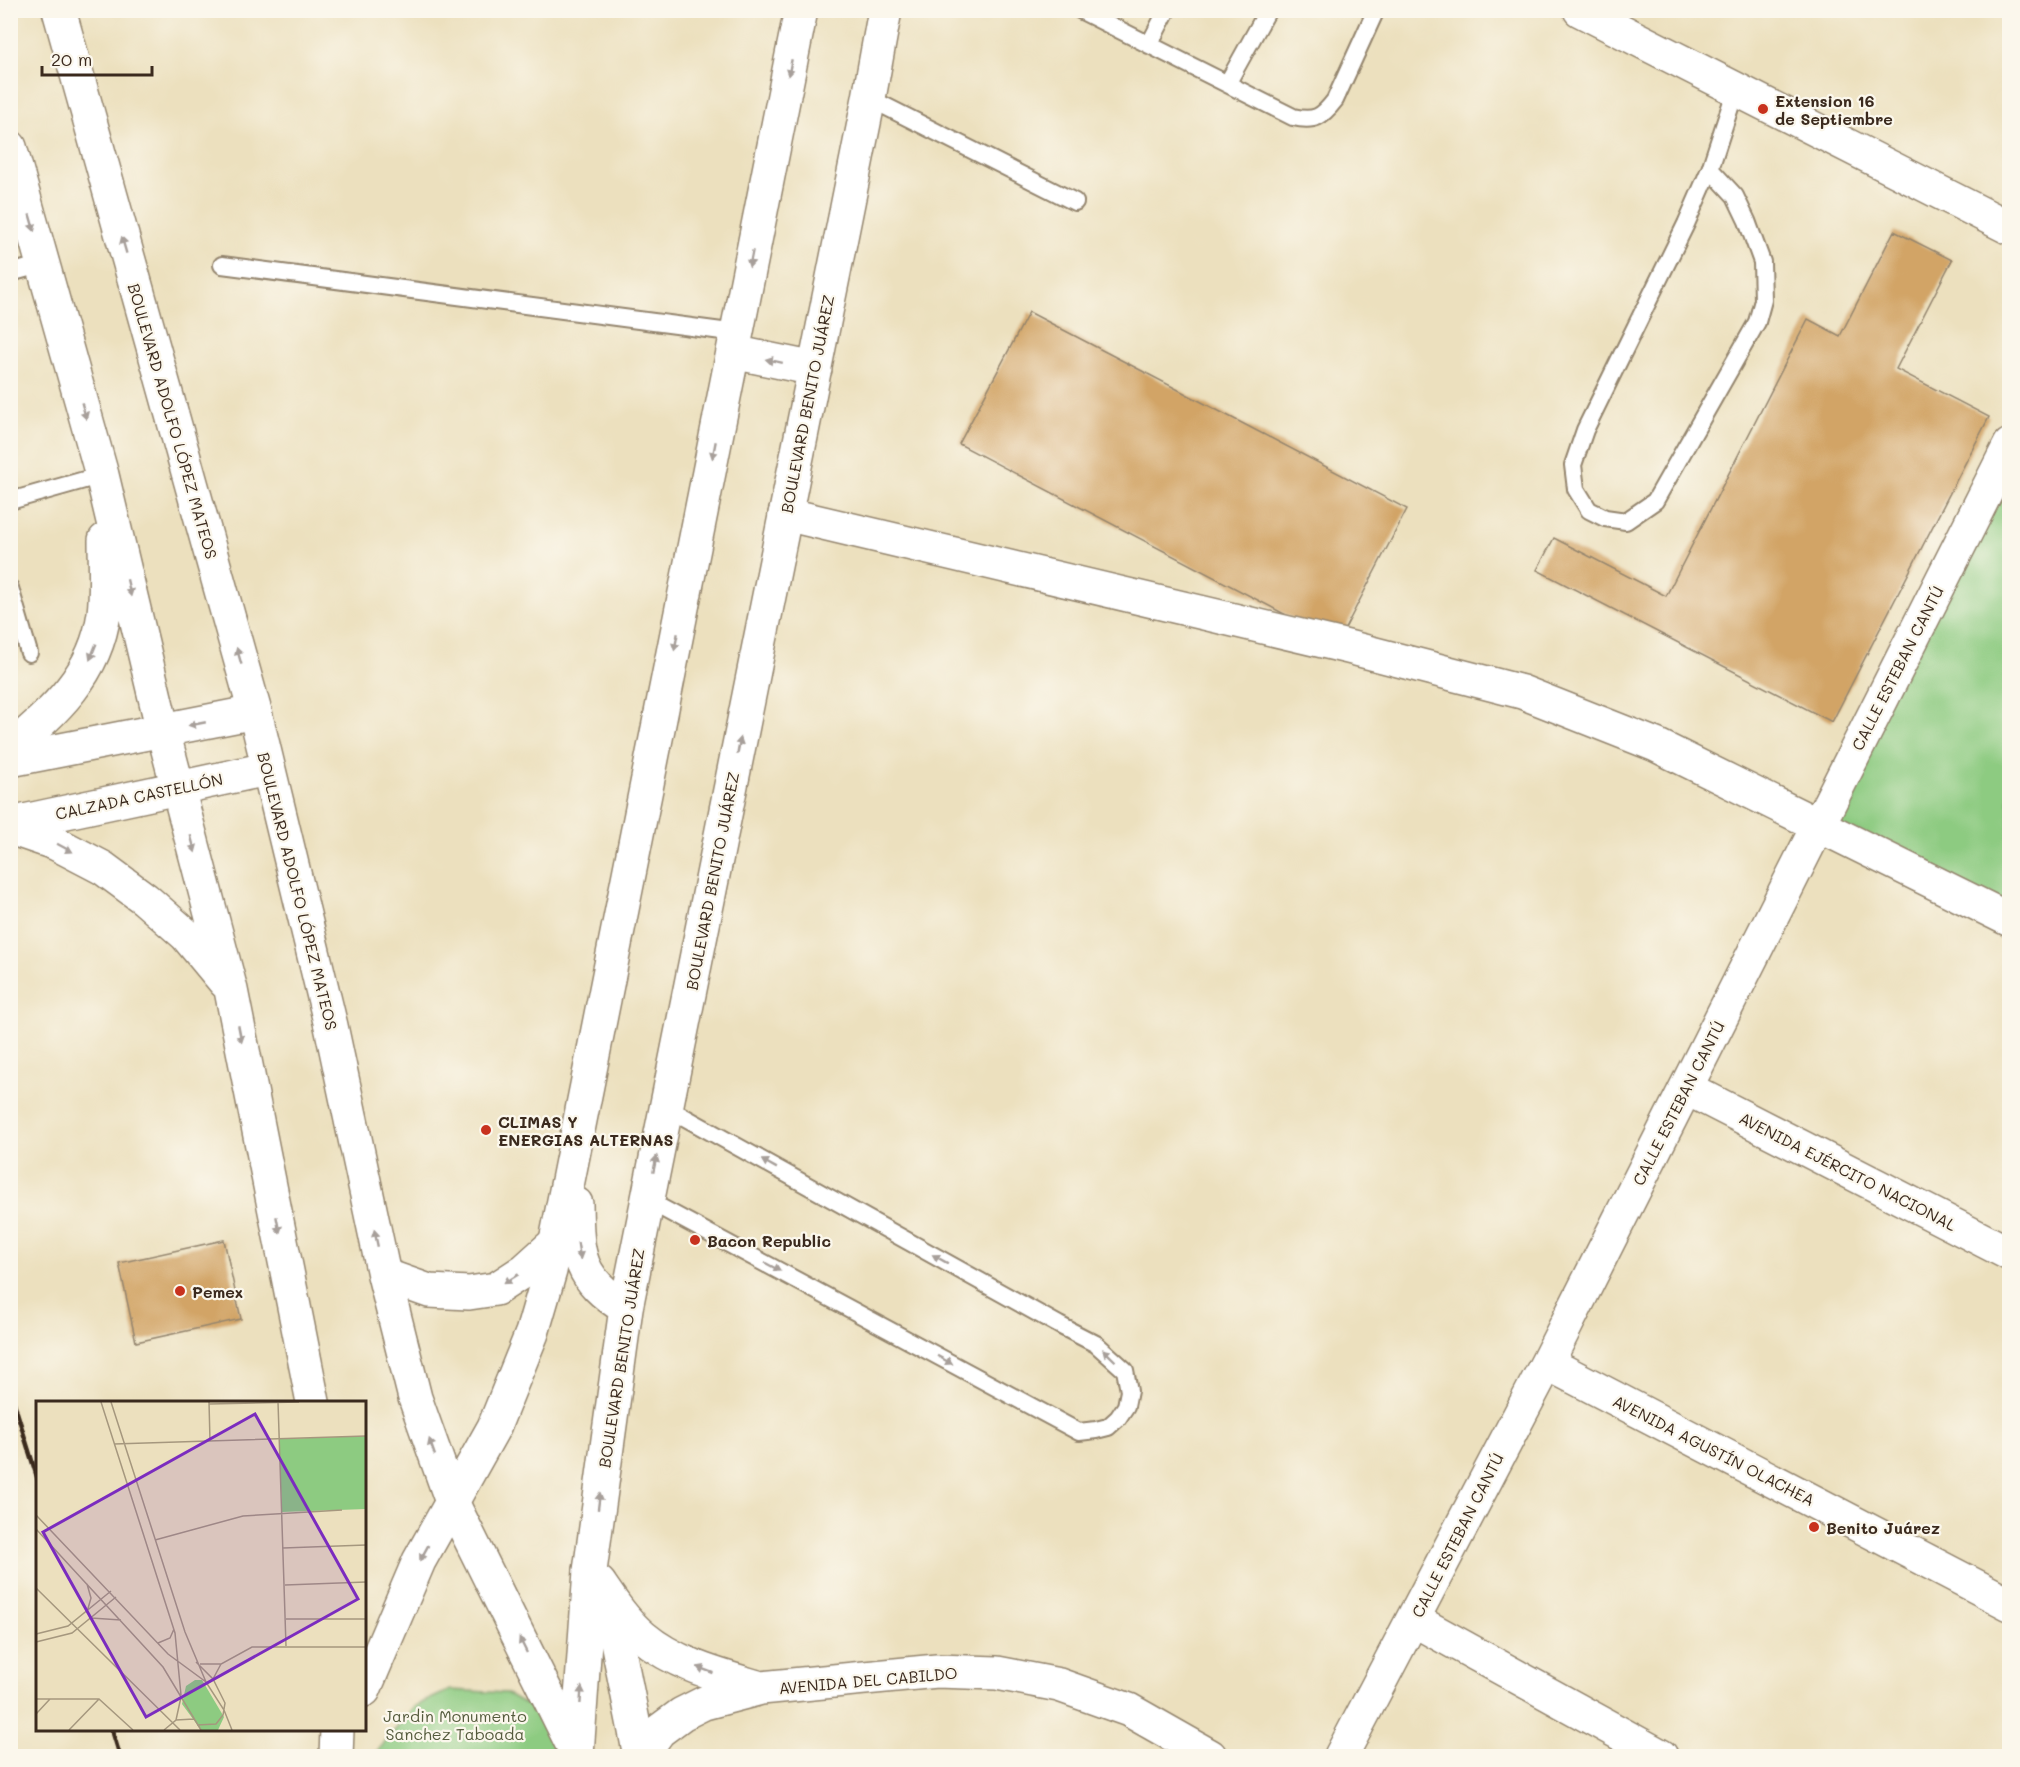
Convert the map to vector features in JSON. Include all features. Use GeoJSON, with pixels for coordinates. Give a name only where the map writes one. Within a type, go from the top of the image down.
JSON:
{"type":"FeatureCollection","features":[{"type":"Feature","properties":{"kind":"main road","name":"BOULEVARD ADOLFO LÓPEZ MATEOS"},"geometry":{"type":"LineString","coordinates":[[59,10],[255,712],[331,1026],[384,1275],[415,1398],[452,1502],[577,1755]]}},
{"type":"Feature","properties":{"kind":"main road"},"geometry":{"type":"LineString","coordinates":[[366,1685],[419,1561],[494,1427],[532,1333],[550,1271],[801,10]]}},
{"type":"Feature","properties":{"kind":"main road","name":"BOULEVARD BENITO JUÁREZ"},"geometry":{"type":"LineString","coordinates":[[577,1755],[590,1571],[626,1308],[885,10]]}},
{"type":"Feature","properties":{"kind":"main road"},"geometry":{"type":"LineString","coordinates":[[1583,11],[2010,228]]}},
{"type":"Feature","properties":{"kind":"main road"},"geometry":{"type":"LineString","coordinates":[[10,147],[104,483],[163,731],[231,990],[313,1401]]}},
{"type":"Feature","properties":{"kind":"main road"},"geometry":{"type":"LineString","coordinates":[[735,342],[815,369]]}},
{"type":"Feature","properties":{"kind":"main road","name":"CALLE ESTEBAN CANTÚ"},"geometry":{"type":"LineString","coordinates":[[1341,1756],[1547,1363],[2010,446]]}},
{"type":"Feature","properties":{"kind":"main road"},"geometry":{"type":"LineString","coordinates":[[10,749],[60,704],[80,680],[95,649],[104,613],[104,483]]}},
{"type":"Feature","properties":{"kind":"main road"},"geometry":{"type":"LineString","coordinates":[[785,514],[1348,647],[1522,692],[1656,745],[2010,920]]}},
{"type":"Feature","properties":{"kind":"main road"},"geometry":{"type":"LineString","coordinates":[[10,760],[255,712]]}},
{"type":"Feature","properties":{"kind":"main road","name":"CALZADA CASTELLÓN"},"geometry":{"type":"LineString","coordinates":[[10,824],[267,769]]}},
{"type":"Feature","properties":{"kind":"main road"},"geometry":{"type":"LineString","coordinates":[[10,828],[57,844],[102,868],[145,899],[186,935],[231,990]]}},
{"type":"Feature","properties":{"kind":"main road","name":"AVENIDA EJÉRCITO NACIONAL"},"geometry":{"type":"LineString","coordinates":[[1686,1088],[2010,1254]]}},
{"type":"Feature","properties":{"kind":"main road"},"geometry":{"type":"LineString","coordinates":[[575,1151],[576,1220],[582,1263],[598,1288],[626,1308]]}},
{"type":"Feature","properties":{"kind":"main road"},"geometry":{"type":"LineString","coordinates":[[384,1275],[429,1291],[469,1293],[496,1288],[525,1270],[556,1242]]}},
{"type":"Feature","properties":{"kind":"main road","name":"AVENIDA AGUSTÍN OLACHEA"},"geometry":{"type":"LineString","coordinates":[[1547,1363],[2010,1604]]}},
{"type":"Feature","properties":{"kind":"main road"},"geometry":{"type":"LineString","coordinates":[[590,1571],[617,1641],[641,1756]]}},
{"type":"Feature","properties":{"kind":"main road","name":"AVENIDA DEL CABILDO"},"geometry":{"type":"LineString","coordinates":[[590,1571],[622,1615],[642,1637],[667,1653],[706,1671],[761,1689]]}},
{"type":"Feature","properties":{"kind":"main road"},"geometry":{"type":"LineString","coordinates":[[1414,1620],[1661,1756]]}},
{"type":"Feature","properties":{"kind":"main road","name":"AVENIDA DEL CABILDO"},"geometry":{"type":"LineString","coordinates":[[641,1756],[659,1731],[682,1714],[704,1704],[761,1689],[937,1671],[997,1673],[1059,1684],[1129,1710],[1210,1756]]}},
{"type":"Feature","properties":{"kind":"main road"},"geometry":{"type":"LineString","coordinates":[[337,1731],[338,1756]]}},
{"type":"Feature","properties":{"kind":"main road"},"geometry":{"type":"LineString","coordinates":[[338,1756],[349,1731]]}},
{"type":"Feature","properties":{"kind":"lane"},"geometry":{"type":"LineString","coordinates":[[1080,10],[1293,117],[1305,120],[1316,118],[1335,100],[1376,10]]}},
{"type":"Feature","properties":{"kind":"lane"},"geometry":{"type":"LineString","coordinates":[[1149,45],[1167,10]]}},
{"type":"Feature","properties":{"kind":"lane"},"geometry":{"type":"LineString","coordinates":[[1227,84],[1268,10]]}},
{"type":"Feature","properties":{"kind":"lane"},"geometry":{"type":"LineString","coordinates":[[1710,169],[1735,196],[1747,221],[1762,262],[1763,300],[1756,322],[1655,501],[1626,521],[1605,518],[1589,510],[1576,489],[1573,465],[1585,430],[1686,224],[1710,169],[1736,89]]}},
{"type":"Feature","properties":{"kind":"lane"},"geometry":{"type":"LineString","coordinates":[[869,98],[1075,202]]}},
{"type":"Feature","properties":{"kind":"lane"},"geometry":{"type":"LineString","coordinates":[[10,273],[43,264]]}},
{"type":"Feature","properties":{"kind":"lane"},"geometry":{"type":"LineString","coordinates":[[222,265],[735,342]]}},
{"type":"Feature","properties":{"kind":"lane"},"geometry":{"type":"LineString","coordinates":[[10,501],[104,483]]}},
{"type":"Feature","properties":{"kind":"lane"},"geometry":{"type":"LineString","coordinates":[[10,588],[29,652]]}},
{"type":"Feature","properties":{"kind":"lane"},"geometry":{"type":"LineString","coordinates":[[647,1200],[1079,1432],[1108,1427],[1126,1406],[1129,1391],[1125,1370],[1096,1344],[666,1107]]}},
{"type":"Feature","properties":{"kind":"green space"},"geometry":{"type":"Polygon","coordinates":[[[2009,450],[2009,919],[1822,824],[2009,450]]]}},
{"type":"Feature","properties":{"kind":"green space","name":"Jardin Monumento Sanchez Taboada"},"geometry":{"type":"Polygon","coordinates":[[[450,1690],[506,1693],[559,1723],[566,1756],[373,1756],[415,1706],[450,1690]]]}},
{"type":"Feature","properties":{"kind":"building"},"geometry":{"type":"Polygon","coordinates":[[[1894,231],[1952,260],[1896,369],[1989,417],[1832,722],[1537,570],[1554,538],[1666,596],[1808,319],[1840,336],[1894,231]]]}},
{"type":"Feature","properties":{"kind":"building"},"geometry":{"type":"Polygon","coordinates":[[[1029,312],[1407,509],[1338,642],[959,444],[1029,312]]]}},
{"type":"Feature","properties":{"kind":"building","name":"Pemex"},"geometry":{"type":"Polygon","coordinates":[[[224,1240],[241,1319],[136,1342],[119,1263],[224,1240]]]}},
{"type":"Feature","properties":{"kind":"railway"},"geometry":{"type":"LineString","coordinates":[[10,1390],[36,1474]]}},
{"type":"Feature","properties":{"kind":"railway"},"geometry":{"type":"LineString","coordinates":[[112,1731],[120,1756]]}},
{"type":"Feature","properties":{"kind":"place","name":"Extension 16 de Septiembre"},"geometry":{"type":"Point","coordinates":[1763,109]}},
{"type":"Feature","properties":{"kind":"place","name":"CLIMAS Y ENERGIAS ALTERNAS"},"geometry":{"type":"Point","coordinates":[486,1130]}},
{"type":"Feature","properties":{"kind":"place","name":"Bacon Republic"},"geometry":{"type":"Point","coordinates":[695,1240]}},
{"type":"Feature","properties":{"kind":"place","name":"Pemex"},"geometry":{"type":"Point","coordinates":[180,1291]}},
{"type":"Feature","properties":{"kind":"place","name":"Benito Juárez"},"geometry":{"type":"Point","coordinates":[1814,1527]}}]}
